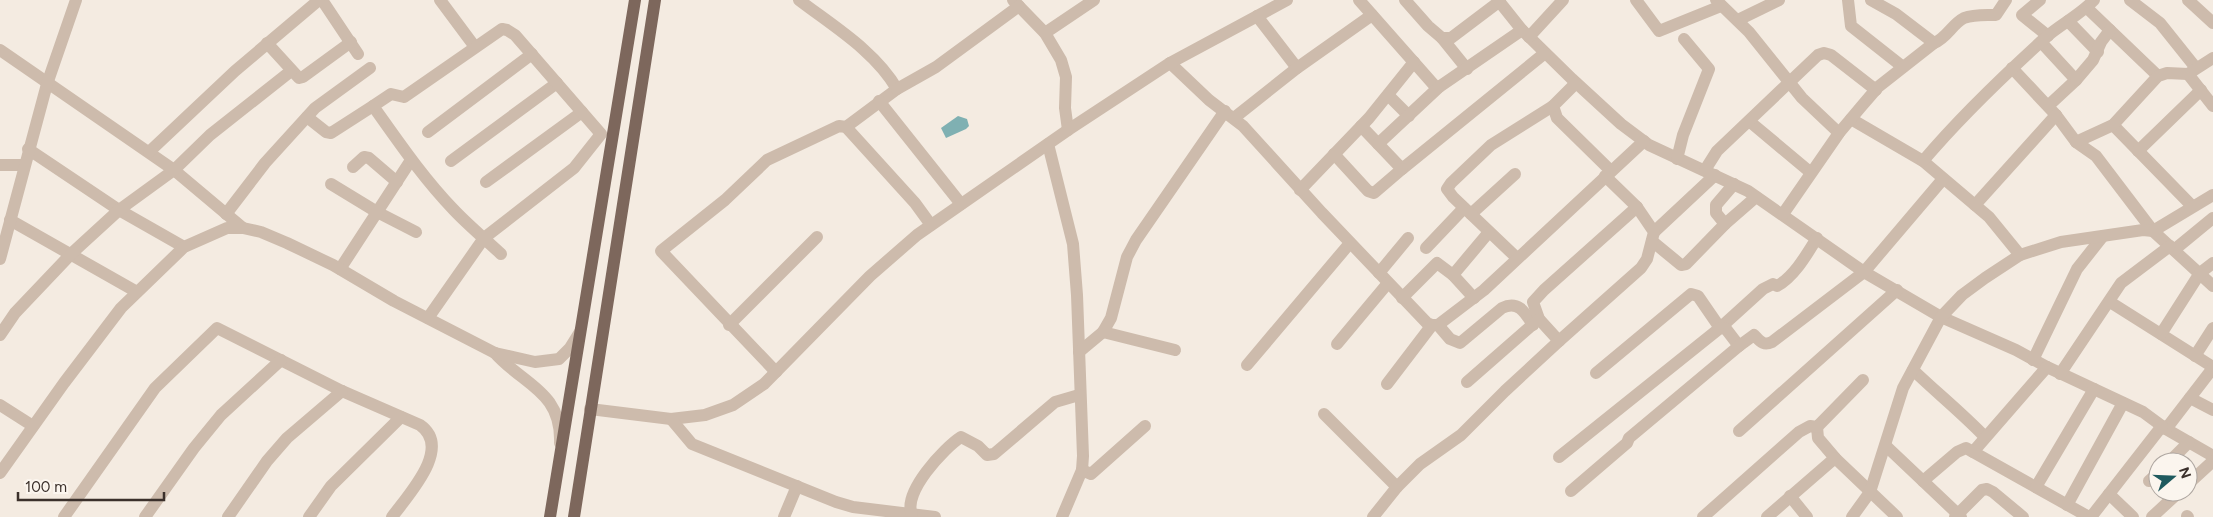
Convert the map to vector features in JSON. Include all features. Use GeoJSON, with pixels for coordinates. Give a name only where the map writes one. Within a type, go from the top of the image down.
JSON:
{"type":"FeatureCollection","features":[{"type":"Feature","properties":{"kind":"main road"},"geometry":{"type":"LineString","coordinates":[[550,517],[635,0]]}},
{"type":"Feature","properties":{"kind":"main road"},"geometry":{"type":"LineString","coordinates":[[574,517],[656,0]]}},
{"type":"Feature","properties":{"kind":"street"},"geometry":{"type":"LineString","coordinates":[[0,259],[47,84],[76,0]]}},
{"type":"Feature","properties":{"kind":"street"},"geometry":{"type":"LineString","coordinates":[[149,152],[267,43],[321,0],[358,54]]}},
{"type":"Feature","properties":{"kind":"street"},"geometry":{"type":"LineString","coordinates":[[440,0],[475,47]]}},
{"type":"Feature","properties":{"kind":"street"},"geometry":{"type":"LineString","coordinates":[[799,0],[855,43],[878,65],[897,90]]}},
{"type":"Feature","properties":{"kind":"street"},"geometry":{"type":"LineString","coordinates":[[1046,33],[1094,0]]}},
{"type":"Feature","properties":{"kind":"street"},"geometry":{"type":"LineString","coordinates":[[590,409],[671,419],[705,414],[733,405],[764,384],[870,276],[917,235],[1068,130],[1170,63],[1257,16],[1272,3],[1287,0]]}},
{"type":"Feature","properties":{"kind":"street"},"geometry":{"type":"LineString","coordinates":[[1359,0],[1434,85],[1439,87]]}},
{"type":"Feature","properties":{"kind":"street"},"geometry":{"type":"LineString","coordinates":[[1404,0],[1442,38],[1467,69]]}},
{"type":"Feature","properties":{"kind":"street"},"geometry":{"type":"LineString","coordinates":[[1378,144],[1439,87],[1526,33],[1563,0]]}},
{"type":"Feature","properties":{"kind":"street"},"geometry":{"type":"LineString","coordinates":[[1636,0],[1659,31],[1718,3],[1738,20],[1768,53],[1802,98],[1839,133]]}},
{"type":"Feature","properties":{"kind":"street"},"geometry":{"type":"LineString","coordinates":[[1738,20],[1779,0]]}},
{"type":"Feature","properties":{"kind":"street"},"geometry":{"type":"LineString","coordinates":[[1848,0],[1851,26],[1903,67]]}},
{"type":"Feature","properties":{"kind":"street"},"geometry":{"type":"LineString","coordinates":[[1783,214],[1810,172],[1839,133],[1876,90],[1934,42],[1941,40],[1962,19],[1973,16],[1996,15],[2006,0]]}},
{"type":"Feature","properties":{"kind":"street"},"geometry":{"type":"LineString","coordinates":[[2040,0],[2022,15],[2045,39],[2076,80]]}},
{"type":"Feature","properties":{"kind":"street"},"geometry":{"type":"LineString","coordinates":[[2130,0],[2160,22],[2192,71],[2201,90],[2213,105]]}},
{"type":"Feature","properties":{"kind":"street"},"geometry":{"type":"LineString","coordinates":[[2188,0],[2213,23]]}},
{"type":"Feature","properties":{"kind":"street"},"geometry":{"type":"LineString","coordinates":[[1442,38],[1451,38],[1499,1],[1526,33],[1576,83],[1621,124],[1644,141],[1710,172],[1756,197],[1818,238],[1864,272],[1941,317],[2144,412],[2164,428],[2213,456]]}},
{"type":"Feature","properties":{"kind":"street"},"geometry":{"type":"LineString","coordinates":[[1877,1],[1934,42]]}},
{"type":"Feature","properties":{"kind":"street"},"geometry":{"type":"LineString","coordinates":[[846,127],[879,101],[936,67],[1016,3],[1046,33],[1054,45],[1064,70],[1065,108],[1068,130]]}},
{"type":"Feature","properties":{"kind":"street"},"geometry":{"type":"LineString","coordinates":[[1923,161],[1955,123],[2012,68],[2090,4],[2110,30],[2158,76]]}},
{"type":"Feature","properties":{"kind":"street"},"geometry":{"type":"LineString","coordinates":[[1079,352],[1103,332],[1111,318],[1119,283],[1132,249],[1164,197],[1229,114],[1372,15]]}},
{"type":"Feature","properties":{"kind":"street"},"geometry":{"type":"LineString","coordinates":[[1257,16],[1297,68]]}},
{"type":"Feature","properties":{"kind":"street"},"geometry":{"type":"LineString","coordinates":[[2068,21],[2098,52]]}},
{"type":"Feature","properties":{"kind":"street"},"geometry":{"type":"LineString","coordinates":[[307,117],[326,132],[331,133],[391,94],[404,97],[502,29],[515,36],[532,54],[601,134],[574,168],[484,238],[428,318]]}},
{"type":"Feature","properties":{"kind":"street"},"geometry":{"type":"LineString","coordinates":[[1975,205],[2098,52],[2101,42],[2110,30]]}},
{"type":"Feature","properties":{"kind":"street"},"geometry":{"type":"LineString","coordinates":[[1677,158],[1683,135],[1709,69],[1684,39]]}},
{"type":"Feature","properties":{"kind":"street"},"geometry":{"type":"LineString","coordinates":[[267,43],[296,76],[303,77],[351,42]]}},
{"type":"Feature","properties":{"kind":"street"},"geometry":{"type":"LineString","coordinates":[[0,50],[174,170],[243,228]]}},
{"type":"Feature","properties":{"kind":"street"},"geometry":{"type":"LineString","coordinates":[[1334,154],[1368,191],[1374,194],[1545,53]]}},
{"type":"Feature","properties":{"kind":"street"},"geometry":{"type":"LineString","coordinates":[[1373,517],[1397,487],[1420,464],[1461,436],[1498,397],[1641,268],[1647,259],[1653,237],[1710,172],[1718,151],[1818,55],[1824,53],[1831,55],[1876,90]]}},
{"type":"Feature","properties":{"kind":"street"},"geometry":{"type":"LineString","coordinates":[[428,132],[532,54]]}},
{"type":"Feature","properties":{"kind":"street"},"geometry":{"type":"LineString","coordinates":[[2076,142],[2113,125],[2158,76],[2167,73],[2192,71],[2213,58]]}},
{"type":"Feature","properties":{"kind":"street"},"geometry":{"type":"LineString","coordinates":[[1300,190],[1361,126],[1414,62]]}},
{"type":"Feature","properties":{"kind":"street"},"geometry":{"type":"LineString","coordinates":[[1170,63],[1229,114],[1402,298],[1427,322],[1435,325],[1450,339],[1460,344],[1509,304],[1516,305],[1559,341]]}},
{"type":"Feature","properties":{"kind":"street"},"geometry":{"type":"LineString","coordinates":[[226,214],[265,163],[315,108],[370,68]]}},
{"type":"Feature","properties":{"kind":"street"},"geometry":{"type":"LineString","coordinates":[[2012,68],[2052,110],[2076,142],[2096,156],[2153,231],[2213,286]]}},
{"type":"Feature","properties":{"kind":"street"},"geometry":{"type":"LineString","coordinates":[[0,335],[15,313],[71,254],[119,210],[174,170],[210,135],[291,71]]}},
{"type":"Feature","properties":{"kind":"street"},"geometry":{"type":"LineString","coordinates":[[450,161],[557,83]]}},
{"type":"Feature","properties":{"kind":"street"},"geometry":{"type":"LineString","coordinates":[[1517,258],[1452,197],[1447,188],[1492,145],[1554,106],[1576,83]]}},
{"type":"Feature","properties":{"kind":"street"},"geometry":{"type":"LineString","coordinates":[[2138,150],[2201,90]]}},
{"type":"Feature","properties":{"kind":"street"},"geometry":{"type":"LineString","coordinates":[[1388,95],[1409,116]]}},
{"type":"Feature","properties":{"kind":"street"},"geometry":{"type":"LineString","coordinates":[[879,101],[961,204]]}},
{"type":"Feature","properties":{"kind":"street"},"geometry":{"type":"LineString","coordinates":[[373,106],[411,160],[453,209],[501,254]]}},
{"type":"Feature","properties":{"kind":"street"},"geometry":{"type":"LineString","coordinates":[[1554,106],[1557,118],[1637,207],[1653,237],[1681,265],[1686,264],[1725,224],[1756,197]]}},
{"type":"Feature","properties":{"kind":"street"},"geometry":{"type":"LineString","coordinates":[[486,182],[582,112]]}},
{"type":"Feature","properties":{"kind":"street"},"geometry":{"type":"LineString","coordinates":[[1851,119],[1923,161],[1989,217],[2020,256]]}},
{"type":"Feature","properties":{"kind":"street"},"geometry":{"type":"LineString","coordinates":[[1748,121],[1810,172]]}},
{"type":"Feature","properties":{"kind":"street"},"geometry":{"type":"LineString","coordinates":[[2113,125],[2138,150],[2202,200],[2213,214]]}},
{"type":"Feature","properties":{"kind":"street"},"geometry":{"type":"LineString","coordinates":[[776,372],[729,325],[661,251],[725,200],[767,160],[839,126],[846,127],[915,203],[932,225]]}},
{"type":"Feature","properties":{"kind":"street"},"geometry":{"type":"LineString","coordinates":[[1361,126],[1402,169]]}},
{"type":"Feature","properties":{"kind":"street"},"geometry":{"type":"LineString","coordinates":[[1387,384],[1435,325],[1474,298],[1644,141]]}},
{"type":"Feature","properties":{"kind":"street"},"geometry":{"type":"LineString","coordinates":[[1048,144],[1073,244],[1083,456],[1082,470],[1062,517]]}},
{"type":"Feature","properties":{"kind":"street"},"geometry":{"type":"LineString","coordinates":[[28,150],[119,210],[184,247]]}},
{"type":"Feature","properties":{"kind":"street"},"geometry":{"type":"LineString","coordinates":[[353,167],[364,157],[369,158],[397,182]]}},
{"type":"Feature","properties":{"kind":"street"},"geometry":{"type":"LineString","coordinates":[[340,269],[411,160]]}},
{"type":"Feature","properties":{"kind":"street"},"geometry":{"type":"LineString","coordinates":[[0,164],[24,165]]}},
{"type":"Feature","properties":{"kind":"street"},"geometry":{"type":"LineString","coordinates":[[1426,248],[1467,211],[1515,174]]}},
{"type":"Feature","properties":{"kind":"street"},"geometry":{"type":"LineString","coordinates":[[1571,491],[1627,442],[1629,438],[1739,346],[1754,335],[1763,344],[1767,345],[1864,272],[1943,179]]}},
{"type":"Feature","properties":{"kind":"street"},"geometry":{"type":"LineString","coordinates":[[332,184],[377,212],[416,232]]}},
{"type":"Feature","properties":{"kind":"street"},"geometry":{"type":"LineString","coordinates":[[1725,224],[1716,213],[1716,205],[1734,184]]}},
{"type":"Feature","properties":{"kind":"street"},"geometry":{"type":"LineString","coordinates":[[1852,517],[1870,492],[1903,388],[1941,317],[1962,295],[2020,256],[2060,242],[2153,231],[2202,200]]}},
{"type":"Feature","properties":{"kind":"street"},"geometry":{"type":"LineString","coordinates":[[1536,322],[1533,302],[1637,207]]}},
{"type":"Feature","properties":{"kind":"street"},"geometry":{"type":"LineString","coordinates":[[2060,374],[2121,284],[2213,218]]}},
{"type":"Feature","properties":{"kind":"street"},"geometry":{"type":"LineString","coordinates":[[10,220],[137,292]]}},
{"type":"Feature","properties":{"kind":"street"},"geometry":{"type":"LineString","coordinates":[[0,473],[106,328],[137,292],[184,247],[227,228],[243,228],[260,232],[287,243],[340,269],[495,353],[535,362],[558,359],[570,348],[580,331]]}},
{"type":"Feature","properties":{"kind":"street"},"geometry":{"type":"LineString","coordinates":[[1453,274],[1489,232]]}},
{"type":"Feature","properties":{"kind":"street"},"geometry":{"type":"LineString","coordinates":[[2033,360],[2077,269],[2103,236]]}},
{"type":"Feature","properties":{"kind":"street"},"geometry":{"type":"LineString","coordinates":[[729,325],[816,237]]}},
{"type":"Feature","properties":{"kind":"street"},"geometry":{"type":"LineString","coordinates":[[1379,273],[1408,238]]}},
{"type":"Feature","properties":{"kind":"street"},"geometry":{"type":"LineString","coordinates":[[1559,457],[1720,328],[1763,289],[1773,284],[1777,286],[1782,284],[1800,264],[1818,238]]}},
{"type":"Feature","properties":{"kind":"street"},"geometry":{"type":"LineString","coordinates":[[1247,365],[1350,243]]}},
{"type":"Feature","properties":{"kind":"street"},"geometry":{"type":"LineString","coordinates":[[1402,298],[1437,263],[1453,274],[1474,298]]}},
{"type":"Feature","properties":{"kind":"street"},"geometry":{"type":"LineString","coordinates":[[2161,334],[2200,273],[2213,263]]}},
{"type":"Feature","properties":{"kind":"street"},"geometry":{"type":"LineString","coordinates":[[1337,344],[1388,283]]}},
{"type":"Feature","properties":{"kind":"street"},"geometry":{"type":"LineString","coordinates":[[1739,431],[1897,290]]}},
{"type":"Feature","properties":{"kind":"street"},"geometry":{"type":"LineString","coordinates":[[1596,373],[1692,294],[1698,296],[1720,328],[1726,329],[1739,346]]}},
{"type":"Feature","properties":{"kind":"street"},"geometry":{"type":"LineString","coordinates":[[1923,481],[1961,449],[1966,448],[2090,517],[2213,368],[2110,302]]}},
{"type":"Feature","properties":{"kind":"street"},"geometry":{"type":"LineString","coordinates":[[1467,382],[1536,322]]}},
{"type":"Feature","properties":{"kind":"street"},"geometry":{"type":"LineString","coordinates":[[64,517],[155,388],[217,328],[342,391],[428,431],[432,441],[432,452],[424,473],[392,517]]}},
{"type":"Feature","properties":{"kind":"street"},"geometry":{"type":"LineString","coordinates":[[2195,356],[2213,328]]}},
{"type":"Feature","properties":{"kind":"street"},"geometry":{"type":"LineString","coordinates":[[1103,332],[1175,350]]}},
{"type":"Feature","properties":{"kind":"street"},"geometry":{"type":"LineString","coordinates":[[495,353],[514,373],[545,395],[556,416],[560,434],[558,466]]}},
{"type":"Feature","properties":{"kind":"street"},"geometry":{"type":"LineString","coordinates":[[145,517],[194,448],[221,415],[281,360]]}},
{"type":"Feature","properties":{"kind":"street"},"geometry":{"type":"LineString","coordinates":[[1973,452],[2047,367]]}},
{"type":"Feature","properties":{"kind":"street"},"geometry":{"type":"LineString","coordinates":[[1913,370],[1947,403],[1965,416],[1985,437]]}},
{"type":"Feature","properties":{"kind":"street"},"geometry":{"type":"LineString","coordinates":[[1862,380],[1817,427],[1818,438],[1835,458],[1897,517]]}},
{"type":"Feature","properties":{"kind":"street"},"geometry":{"type":"LineString","coordinates":[[2036,487],[2094,389]]}},
{"type":"Feature","properties":{"kind":"street"},"geometry":{"type":"LineString","coordinates":[[228,517],[267,461],[287,438],[342,391]]}},
{"type":"Feature","properties":{"kind":"street"},"geometry":{"type":"LineString","coordinates":[[912,514],[909,508],[910,496],[916,485],[952,443],[962,437],[978,446],[987,455],[994,454],[1056,402],[1079,394]]}},
{"type":"Feature","properties":{"kind":"street"},"geometry":{"type":"LineString","coordinates":[[2190,398],[2213,410]]}},
{"type":"Feature","properties":{"kind":"street"},"geometry":{"type":"LineString","coordinates":[[2067,505],[2123,403]]}},
{"type":"Feature","properties":{"kind":"street"},"geometry":{"type":"LineString","coordinates":[[0,405],[33,426]]}},
{"type":"Feature","properties":{"kind":"street"},"geometry":{"type":"LineString","coordinates":[[1324,414],[1397,487]]}},
{"type":"Feature","properties":{"kind":"street"},"geometry":{"type":"LineString","coordinates":[[309,517],[331,486],[401,417]]}},
{"type":"Feature","properties":{"kind":"street"},"geometry":{"type":"LineString","coordinates":[[671,419],[692,444],[836,502],[875,513],[935,517]]}},
{"type":"Feature","properties":{"kind":"street"},"geometry":{"type":"LineString","coordinates":[[1082,470],[1091,474],[1145,426]]}},
{"type":"Feature","properties":{"kind":"street"},"geometry":{"type":"LineString","coordinates":[[1703,517],[1799,432],[1810,426],[1817,427]]}},
{"type":"Feature","properties":{"kind":"street"},"geometry":{"type":"LineString","coordinates":[[2179,452],[2189,442]]}},
{"type":"Feature","properties":{"kind":"street"},"geometry":{"type":"LineString","coordinates":[[1886,446],[1958,516],[1982,490],[1987,489],[2023,517]]}},
{"type":"Feature","properties":{"kind":"street"},"geometry":{"type":"LineString","coordinates":[[1767,517],[1835,458]]}},
{"type":"Feature","properties":{"kind":"street"},"geometry":{"type":"LineString","coordinates":[[2198,475],[2213,461]]}},
{"type":"Feature","properties":{"kind":"street"},"geometry":{"type":"LineString","coordinates":[[784,517],[797,486]]}},
{"type":"Feature","properties":{"kind":"street"},"geometry":{"type":"LineString","coordinates":[[2109,494],[2133,517]]}},
{"type":"Feature","properties":{"kind":"street"},"geometry":{"type":"LineString","coordinates":[[1790,496],[1807,517]]}},
{"type":"Feature","properties":{"kind":"street"},"geometry":{"type":"LineString","coordinates":[[2152,517],[2168,502]]}},
{"type":"Feature","properties":{"kind":"water"},"geometry":{"type":"Polygon","coordinates":[[[958,116],[967,119],[969,126],[946,138],[941,128],[958,116]]]}}]}
